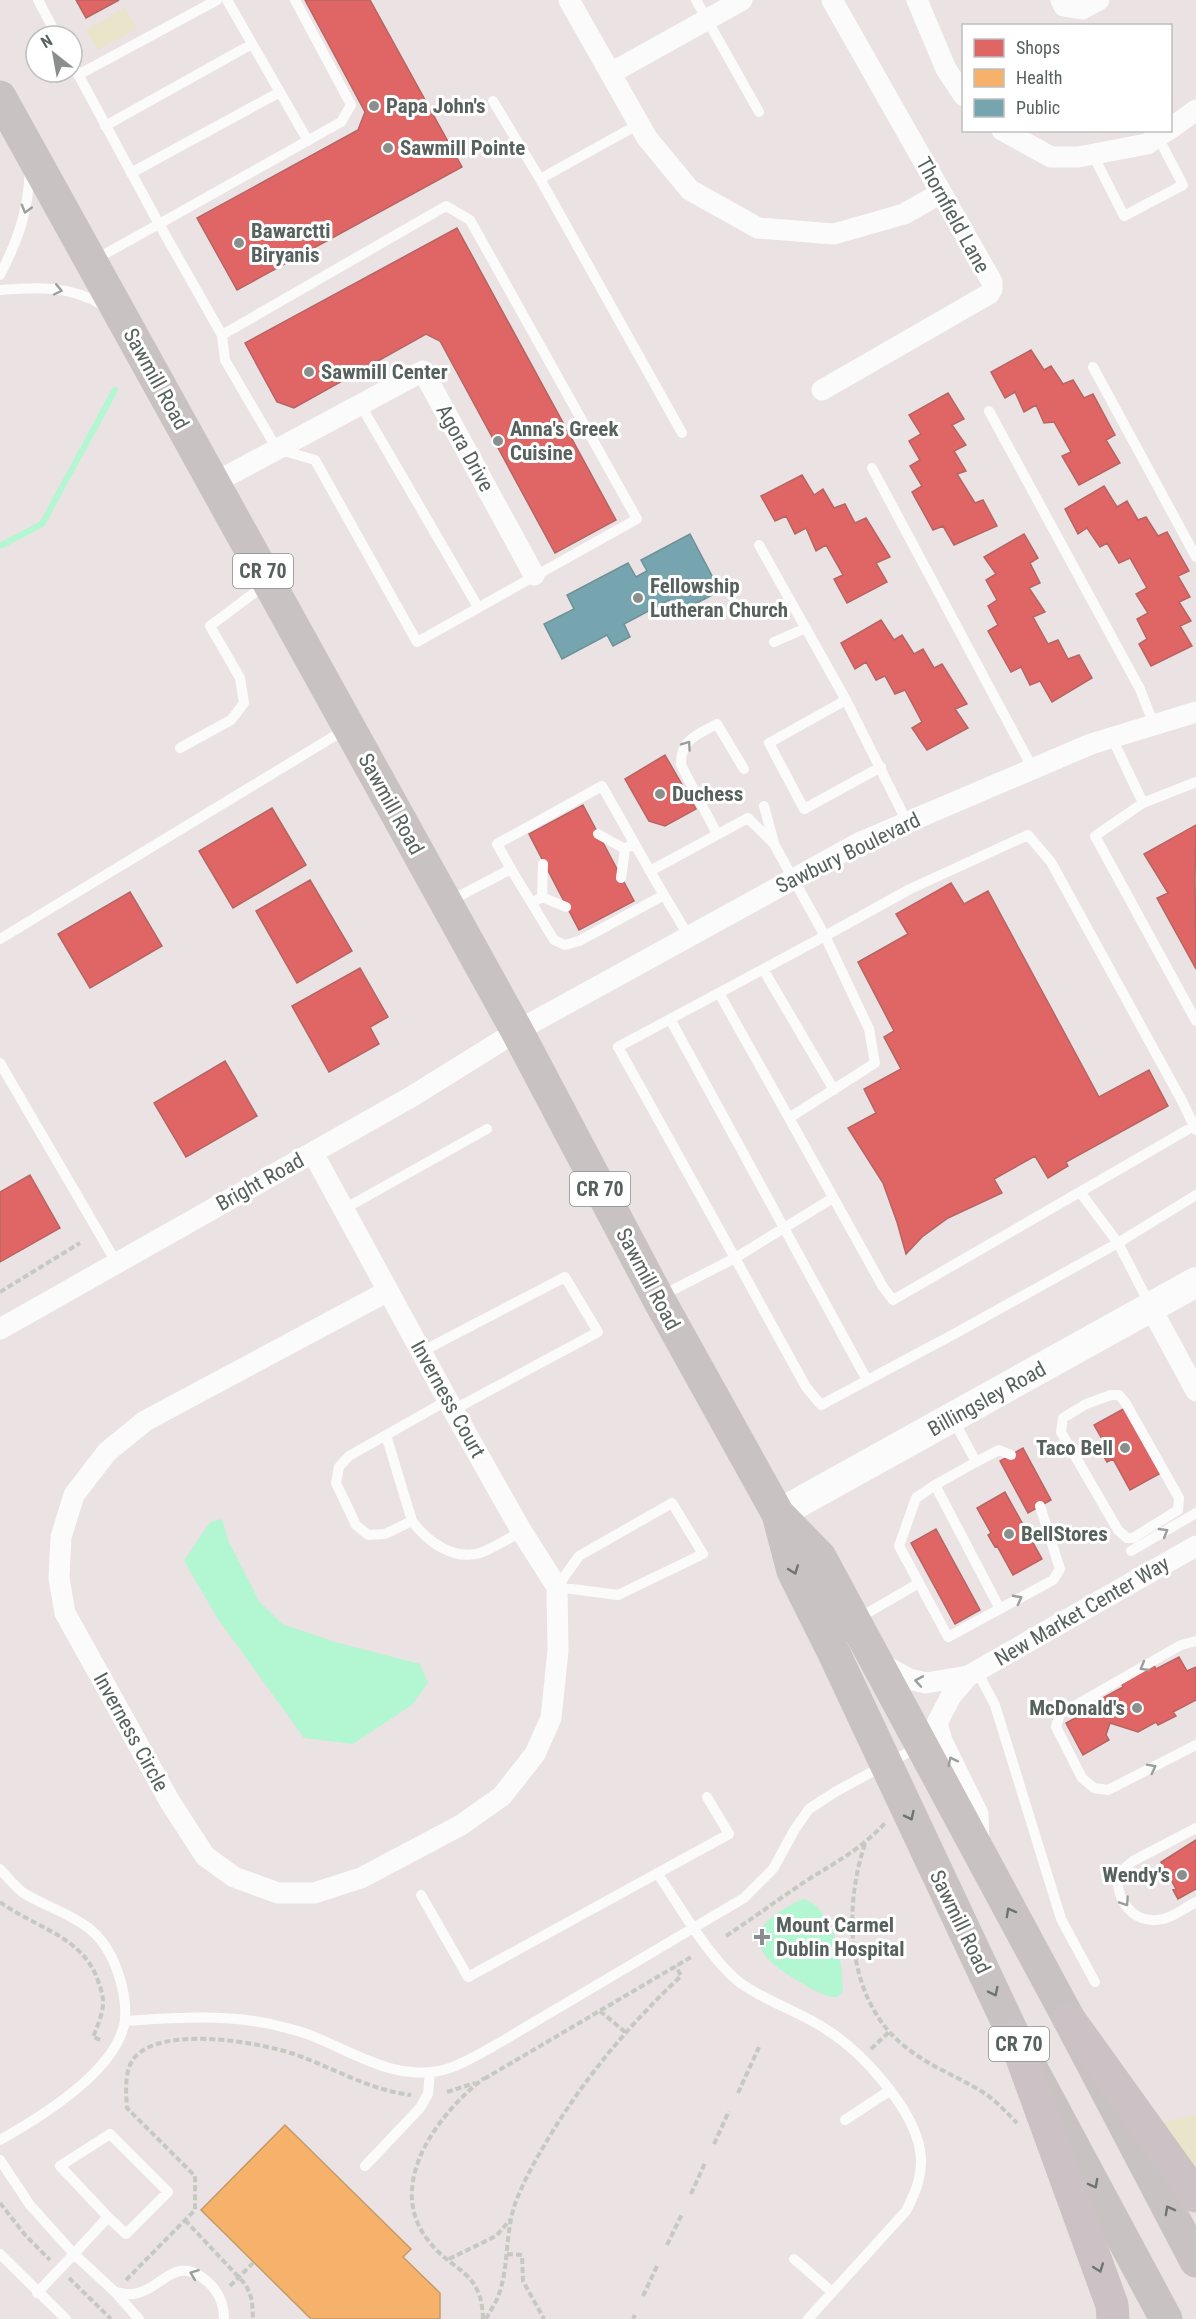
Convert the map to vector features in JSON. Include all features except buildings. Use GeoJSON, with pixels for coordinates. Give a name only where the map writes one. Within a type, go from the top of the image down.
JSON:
{"type":"FeatureCollection","features":[{"type":"Feature","properties":{"kind":"highway"},"geometry":{"type":"LineString","coordinates":[[1069,2019],[1196,2196]]}},
{"type":"Feature","properties":{"kind":"highway"},"geometry":{"type":"LineString","coordinates":[[1014,2036],[1112,2305],[1113,2319]]}},
{"type":"Feature","properties":{"kind":"main road","name":"Sawmill Road"},"geometry":{"type":"LineString","coordinates":[[0,97],[517,1031],[658,1298],[778,1514],[793,1571],[1014,2036],[1166,2319]]}},
{"type":"Feature","properties":{"kind":"main road","name":"Sawmill Road"},"geometry":{"type":"LineString","coordinates":[[778,1514],[820,1557],[1069,2019],[1196,2261]]}},
{"type":"Feature","properties":{"kind":"street"},"geometry":{"type":"LineString","coordinates":[[569,0],[647,138],[690,190],[758,228],[834,234],[904,214],[941,193]]}},
{"type":"Feature","properties":{"kind":"street"},"geometry":{"type":"LineString","coordinates":[[610,74],[742,0]]}},
{"type":"Feature","properties":{"kind":"street","name":"Thornfield Lane"},"geometry":{"type":"LineString","coordinates":[[822,390],[989,294],[992,282],[832,0]]}},
{"type":"Feature","properties":{"kind":"street"},"geometry":{"type":"LineString","coordinates":[[917,0],[946,69],[962,94]]}},
{"type":"Feature","properties":{"kind":"street"},"geometry":{"type":"LineString","coordinates":[[1061,0],[1064,6],[1082,9],[1099,0]]}},
{"type":"Feature","properties":{"kind":"street"},"geometry":{"type":"LineString","coordinates":[[1172,127],[1196,110]]}},
{"type":"Feature","properties":{"kind":"street"},"geometry":{"type":"LineString","coordinates":[[1006,132],[1051,157],[1093,155],[1147,144],[1165,132]]}},
{"type":"Feature","properties":{"kind":"street","name":"Agora Drive"},"geometry":{"type":"LineString","coordinates":[[214,483],[423,371],[534,575]]}},
{"type":"Feature","properties":{"kind":"street","name":"Sawbury Boulevard"},"geometry":{"type":"LineString","coordinates":[[517,1031],[859,843],[1092,744],[1196,712]]}},
{"type":"Feature","properties":{"kind":"street","name":"Bright Road"},"geometry":{"type":"LineString","coordinates":[[0,1329],[411,1097],[517,1031]]}},
{"type":"Feature","properties":{"kind":"street","name":"Inverness Court"},"geometry":{"type":"LineString","coordinates":[[313,1153],[522,1532],[557,1587]]}},
{"type":"Feature","properties":{"kind":"street","name":"Billingsley Road"},"geometry":{"type":"LineString","coordinates":[[778,1514],[1196,1282]]}},
{"type":"Feature","properties":{"kind":"street","name":"Inverness Circle"},"geometry":{"type":"LineString","coordinates":[[388,1291],[145,1421],[107,1452],[74,1495],[61,1537],[59,1578],[65,1613],[136,1742],[205,1857],[234,1877],[278,1893],[315,1893],[361,1878],[461,1825],[502,1796],[535,1754],[551,1718],[558,1651],[557,1587]]}},
{"type":"Feature","properties":{"kind":"street"},"geometry":{"type":"LineString","coordinates":[[1151,1308],[1196,1390]]}},
{"type":"Feature","properties":{"kind":"street","name":"New Market Center Way"},"geometry":{"type":"LineString","coordinates":[[980,1856],[978,1814],[942,1741],[937,1723],[951,1696],[973,1673],[1196,1546]]}},
{"type":"Feature","properties":{"kind":"street","name":"New Market Center Way"},"geometry":{"type":"LineString","coordinates":[[876,1660],[909,1679],[926,1683],[973,1673]]}},
{"type":"Feature","properties":{"kind":"lane"},"geometry":{"type":"LineString","coordinates":[[38,0],[51,24]]}},
{"type":"Feature","properties":{"kind":"lane"},"geometry":{"type":"LineString","coordinates":[[84,72],[217,0]]}},
{"type":"Feature","properties":{"kind":"lane"},"geometry":{"type":"LineString","coordinates":[[227,0],[308,141]]}},
{"type":"Feature","properties":{"kind":"lane"},"geometry":{"type":"LineString","coordinates":[[91,261],[341,122],[351,105],[295,0]]}},
{"type":"Feature","properties":{"kind":"lane"},"geometry":{"type":"LineString","coordinates":[[696,0],[759,112]]}},
{"type":"Feature","properties":{"kind":"lane"},"geometry":{"type":"LineString","coordinates":[[105,126],[252,44]]}},
{"type":"Feature","properties":{"kind":"lane"},"geometry":{"type":"LineString","coordinates":[[83,84],[222,335],[225,360],[277,449],[315,460],[417,642],[637,519],[470,220],[446,206],[222,335]]}},
{"type":"Feature","properties":{"kind":"lane"},"geometry":{"type":"LineString","coordinates":[[131,173],[280,92]]}},
{"type":"Feature","properties":{"kind":"lane"},"geometry":{"type":"LineString","coordinates":[[494,101],[682,433]]}},
{"type":"Feature","properties":{"kind":"lane"},"geometry":{"type":"LineString","coordinates":[[540,179],[639,124]]}},
{"type":"Feature","properties":{"kind":"lane"},"geometry":{"type":"LineString","coordinates":[[1093,155],[1124,216],[1183,185],[1165,132]]}},
{"type":"Feature","properties":{"kind":"lane"},"geometry":{"type":"LineString","coordinates":[[0,275],[16,241],[29,200],[30,151]]}},
{"type":"Feature","properties":{"kind":"lane"},"geometry":{"type":"LineString","coordinates":[[0,290],[53,287],[93,299],[122,317]]}},
{"type":"Feature","properties":{"kind":"lane"},"geometry":{"type":"LineString","coordinates":[[1093,367],[1196,557]]}},
{"type":"Feature","properties":{"kind":"lane"},"geometry":{"type":"LineString","coordinates":[[360,404],[478,607]]}},
{"type":"Feature","properties":{"kind":"lane"},"geometry":{"type":"LineString","coordinates":[[989,411],[1140,688],[1154,725]]}},
{"type":"Feature","properties":{"kind":"lane"},"geometry":{"type":"LineString","coordinates":[[872,468],[1033,769]]}},
{"type":"Feature","properties":{"kind":"lane"},"geometry":{"type":"LineString","coordinates":[[759,545],[846,700],[907,822]]}},
{"type":"Feature","properties":{"kind":"lane"},"geometry":{"type":"LineString","coordinates":[[180,748],[231,720],[244,703],[240,678],[210,626],[269,582]]}},
{"type":"Feature","properties":{"kind":"lane"},"geometry":{"type":"LineString","coordinates":[[774,642],[806,628]]}},
{"type":"Feature","properties":{"kind":"lane"},"geometry":{"type":"LineString","coordinates":[[846,700],[769,743],[804,808],[881,767]]}},
{"type":"Feature","properties":{"kind":"lane"},"geometry":{"type":"LineString","coordinates":[[717,834],[681,765],[684,746],[691,737],[717,723],[744,769]]}},
{"type":"Feature","properties":{"kind":"lane"},"geometry":{"type":"LineString","coordinates":[[0,939],[349,728]]}},
{"type":"Feature","properties":{"kind":"lane"},"geometry":{"type":"LineString","coordinates":[[1112,738],[1143,803]]}},
{"type":"Feature","properties":{"kind":"lane"},"geometry":{"type":"LineString","coordinates":[[1196,782],[1143,803],[1095,836],[1196,1021]]}},
{"type":"Feature","properties":{"kind":"lane"},"geometry":{"type":"LineString","coordinates":[[664,895],[579,941],[565,945],[554,940],[497,844],[602,786],[630,846],[650,871],[688,935]]}},
{"type":"Feature","properties":{"kind":"lane"},"geometry":{"type":"LineString","coordinates":[[765,806],[774,844],[825,936],[869,1029],[875,1063],[789,1118]]}},
{"type":"Feature","properties":{"kind":"lane"},"geometry":{"type":"LineString","coordinates":[[650,871],[748,819],[774,844]]}},
{"type":"Feature","properties":{"kind":"lane"},"geometry":{"type":"LineString","coordinates":[[598,834],[630,846]]}},
{"type":"Feature","properties":{"kind":"lane"},"geometry":{"type":"LineString","coordinates":[[719,993],[833,1198],[893,1300],[1195,1128],[1051,862],[1028,836],[910,889],[618,1047],[806,1387],[821,1405],[1118,1243],[1196,1195]]}},
{"type":"Feature","properties":{"kind":"lane"},"geometry":{"type":"LineString","coordinates":[[621,878],[630,846]]}},
{"type":"Feature","properties":{"kind":"lane"},"geometry":{"type":"LineString","coordinates":[[542,897],[543,864]]}},
{"type":"Feature","properties":{"kind":"lane"},"geometry":{"type":"LineString","coordinates":[[446,904],[511,869]]}},
{"type":"Feature","properties":{"kind":"lane"},"geometry":{"type":"LineString","coordinates":[[532,903],[542,897]]}},
{"type":"Feature","properties":{"kind":"lane"},"geometry":{"type":"LineString","coordinates":[[542,897],[566,907]]}},
{"type":"Feature","properties":{"kind":"lane"},"geometry":{"type":"LineString","coordinates":[[763,969],[834,1090]]}},
{"type":"Feature","properties":{"kind":"lane"},"geometry":{"type":"LineString","coordinates":[[670,1019],[867,1380]]}},
{"type":"Feature","properties":{"kind":"lane"},"geometry":{"type":"LineString","coordinates":[[0,1063],[116,1262]]}},
{"type":"Feature","properties":{"kind":"lane"},"geometry":{"type":"LineString","coordinates":[[344,1209],[487,1129]]}},
{"type":"Feature","properties":{"kind":"lane"},"geometry":{"type":"LineString","coordinates":[[1080,1192],[1118,1243],[1151,1308]]}},
{"type":"Feature","properties":{"kind":"lane"},"geometry":{"type":"LineString","coordinates":[[658,1298],[735,1258],[833,1198]]}},
{"type":"Feature","properties":{"kind":"lane"},"geometry":{"type":"LineString","coordinates":[[412,1521],[385,1534],[368,1535],[356,1525],[336,1483],[339,1467],[349,1456],[386,1435],[598,1332],[565,1277],[422,1352]]}},
{"type":"Feature","properties":{"kind":"lane"},"geometry":{"type":"LineString","coordinates":[[1178,1510],[1133,1538],[1127,1538],[1118,1530],[1061,1431],[1063,1418],[1086,1404],[1111,1395],[1119,1395],[1179,1498],[1178,1510],[1185,1520]]}},
{"type":"Feature","properties":{"kind":"lane"},"geometry":{"type":"LineString","coordinates":[[952,1418],[976,1462]]}},
{"type":"Feature","properties":{"kind":"lane"},"geometry":{"type":"LineString","coordinates":[[386,1435],[412,1521],[424,1536],[443,1549],[460,1555],[479,1553],[522,1532]]}},
{"type":"Feature","properties":{"kind":"lane"},"geometry":{"type":"LineString","coordinates":[[1011,1455],[999,1450],[916,1498],[899,1546],[948,1637],[1053,1580],[1060,1569],[1040,1506]]}},
{"type":"Feature","properties":{"kind":"lane"},"geometry":{"type":"LineString","coordinates":[[935,1485],[1000,1609]]}},
{"type":"Feature","properties":{"kind":"lane"},"geometry":{"type":"LineString","coordinates":[[672,1503],[703,1554],[618,1595],[557,1587],[579,1556],[672,1503]]}},
{"type":"Feature","properties":{"kind":"lane"},"geometry":{"type":"LineString","coordinates":[[1131,1551],[1196,1513]]}},
{"type":"Feature","properties":{"kind":"lane"},"geometry":{"type":"LineString","coordinates":[[854,1621],[919,1583]]}},
{"type":"Feature","properties":{"kind":"lane"},"geometry":{"type":"LineString","coordinates":[[1196,1641],[1182,1645],[1060,1714],[1056,1726],[1082,1778],[1094,1788],[1108,1790],[1196,1745]]}},
{"type":"Feature","properties":{"kind":"lane"},"geometry":{"type":"LineString","coordinates":[[973,1673],[995,1705],[1061,1919],[1095,1982]]}},
{"type":"Feature","properties":{"kind":"lane"},"geometry":{"type":"LineString","coordinates":[[124,2021],[222,2017],[246,2020],[314,2037],[396,2071],[430,2072],[465,2062],[744,1898],[773,1869],[809,1809],[884,1763],[921,1745]]}},
{"type":"Feature","properties":{"kind":"lane"},"geometry":{"type":"LineString","coordinates":[[421,1895],[468,1977],[729,1834],[707,1797]]}},
{"type":"Feature","properties":{"kind":"lane"},"geometry":{"type":"LineString","coordinates":[[1196,1828],[1133,1861],[1118,1874],[1116,1887],[1122,1901],[1134,1915],[1153,1920],[1164,1919],[1196,1902]]}},
{"type":"Feature","properties":{"kind":"lane"},"geometry":{"type":"LineString","coordinates":[[0,1869],[13,1885],[76,1920],[100,1939],[116,1964],[125,1997],[124,2021],[114,2047],[76,2090],[51,2109],[0,2140]]}},
{"type":"Feature","properties":{"kind":"lane"},"geometry":{"type":"LineString","coordinates":[[657,1873],[721,1964],[738,1981],[777,2005],[804,2016],[828,2030],[862,2058],[908,2117],[920,2151],[921,2170],[916,2192],[906,2211],[808,2319]]}},
{"type":"Feature","properties":{"kind":"lane"},"geometry":{"type":"LineString","coordinates":[[365,2166],[420,2108],[428,2094],[430,2072]]}},
{"type":"Feature","properties":{"kind":"lane"},"geometry":{"type":"LineString","coordinates":[[845,2120],[889,2091]]}},
{"type":"Feature","properties":{"kind":"lane"},"geometry":{"type":"LineString","coordinates":[[110,2134],[168,2192],[126,2234],[108,2217],[60,2166],[110,2134]]}},
{"type":"Feature","properties":{"kind":"lane"},"geometry":{"type":"LineString","coordinates":[[0,2160],[30,2205],[74,2254],[115,2292],[139,2319]]}},
{"type":"Feature","properties":{"kind":"lane"},"geometry":{"type":"LineString","coordinates":[[38,2293],[108,2217]]}},
{"type":"Feature","properties":{"kind":"lane"},"geometry":{"type":"LineString","coordinates":[[0,2254],[66,2319]]}},
{"type":"Feature","properties":{"kind":"lane"},"geometry":{"type":"LineString","coordinates":[[794,2259],[832,2292]]}},
{"type":"Feature","properties":{"kind":"lane"},"geometry":{"type":"LineString","coordinates":[[115,2292],[132,2294],[141,2292],[171,2273],[182,2270],[192,2271],[212,2286],[224,2308],[224,2319]]}},
{"type":"Feature","properties":{"kind":"path"},"geometry":{"type":"LineString","coordinates":[[0,1292],[80,1243]]}},
{"type":"Feature","properties":{"kind":"path"},"geometry":{"type":"LineString","coordinates":[[726,1936],[865,1844],[885,1824]]}},
{"type":"Feature","properties":{"kind":"path"},"geometry":{"type":"LineString","coordinates":[[865,1844],[859,1863],[854,1936],[863,1988],[874,2012],[889,2032],[915,2054],[989,2097],[1017,2123]]}},
{"type":"Feature","properties":{"kind":"path"},"geometry":{"type":"LineString","coordinates":[[0,1902],[68,1940],[91,1963],[103,1997],[103,2007],[93,2037],[103,2042]]}},
{"type":"Feature","properties":{"kind":"path"},"geometry":{"type":"LineString","coordinates":[[447,2092],[465,2088],[484,2078],[693,1956]]}},
{"type":"Feature","properties":{"kind":"path"},"geometry":{"type":"LineString","coordinates":[[449,2259],[496,2236],[506,2225],[528,2176],[561,2117],[625,2032],[681,1976],[676,1966]]}},
{"type":"Feature","properties":{"kind":"path"},"geometry":{"type":"LineString","coordinates":[[600,2011],[625,2032]]}},
{"type":"Feature","properties":{"kind":"path"},"geometry":{"type":"LineString","coordinates":[[872,2048],[889,2032]]}},
{"type":"Feature","properties":{"kind":"path"},"geometry":{"type":"LineString","coordinates":[[127,2108],[127,2082],[134,2058],[164,2042],[195,2039],[271,2047],[311,2060],[381,2090],[411,2095]]}},
{"type":"Feature","properties":{"kind":"path"},"geometry":{"type":"LineString","coordinates":[[738,2093],[759,2048]]}},
{"type":"Feature","properties":{"kind":"path"},"geometry":{"type":"LineString","coordinates":[[484,2078],[456,2102],[435,2129],[422,2154],[414,2180],[412,2197],[415,2218],[428,2241],[469,2276],[476,2286],[485,2319]]}},
{"type":"Feature","properties":{"kind":"path"},"geometry":{"type":"LineString","coordinates":[[714,2144],[729,2111]]}},
{"type":"Feature","properties":{"kind":"path"},"geometry":{"type":"LineString","coordinates":[[691,2194],[705,2163]]}},
{"type":"Feature","properties":{"kind":"path"},"geometry":{"type":"LineString","coordinates":[[0,2203],[26,2236],[51,2261]]}},
{"type":"Feature","properties":{"kind":"path"},"geometry":{"type":"LineString","coordinates":[[667,2245],[682,2214]]}},
{"type":"Feature","properties":{"kind":"path"},"geometry":{"type":"LineString","coordinates":[[485,2319],[499,2294],[512,2215]]}},
{"type":"Feature","properties":{"kind":"path"},"geometry":{"type":"LineString","coordinates":[[185,2220],[239,2277],[250,2292],[254,2308],[253,2319]]}},
{"type":"Feature","properties":{"kind":"path"},"geometry":{"type":"LineString","coordinates":[[507,2254],[522,2255],[523,2282],[544,2319]]}},
{"type":"Feature","properties":{"kind":"path"},"geometry":{"type":"LineString","coordinates":[[239,2277],[254,2262]]}},
{"type":"Feature","properties":{"kind":"path"},"geometry":{"type":"LineString","coordinates":[[643,2296],[658,2264]]}},
{"type":"Feature","properties":{"kind":"path"},"geometry":{"type":"LineString","coordinates":[[68,2278],[111,2319]]}},
{"type":"Feature","properties":{"kind":"shaded area"},"geometry":{"type":"Polygon","coordinates":[[[125,8],[136,26],[135,30],[98,50],[86,30],[125,8]]]}},
{"type":"Feature","properties":{"kind":"shaded area"},"geometry":{"type":"Polygon","coordinates":[[[222,1519],[228,1540],[259,1601],[282,1624],[335,1642],[420,1664],[428,1683],[412,1705],[353,1744],[304,1738],[218,1619],[184,1561],[210,1522],[222,1519]]]}},
{"type":"Feature","properties":{"kind":"shaded area"},"geometry":{"type":"Polygon","coordinates":[[[803,1899],[812,1902],[820,1910],[833,1931],[840,1959],[843,1990],[836,1997],[813,1990],[795,1979],[766,1956],[760,1946],[759,1936],[763,1926],[785,1908],[803,1899]]]}},
{"type":"Feature","properties":{"kind":"shaded area"},"geometry":{"type":"Polygon","coordinates":[[[1196,2115],[1196,2183],[1158,2123],[1196,2115]]]}},
{"type":"Feature","properties":{"kind":"waterway"},"geometry":{"type":"LineString","coordinates":[[0,546],[42,524],[115,390]]}},
{"type":"Feature","properties":{"kind":"place","name":"Papa John's"},"geometry":{"type":"Point","coordinates":[374,106]}},
{"type":"Feature","properties":{"kind":"place","name":"Sawmill Pointe"},"geometry":{"type":"Point","coordinates":[388,148]}},
{"type":"Feature","properties":{"kind":"place","name":"Bawarctti Biryanis"},"geometry":{"type":"Point","coordinates":[239,243]}},
{"type":"Feature","properties":{"kind":"place","name":"Sawmill Center"},"geometry":{"type":"Point","coordinates":[309,372]}},
{"type":"Feature","properties":{"kind":"place","name":"Anna's Greek Cuisine"},"geometry":{"type":"Point","coordinates":[498,441]}},
{"type":"Feature","properties":{"kind":"place","name":"Fellowship Lutheran Church"},"geometry":{"type":"Point","coordinates":[638,598]}},
{"type":"Feature","properties":{"kind":"place","name":"Duchess"},"geometry":{"type":"Point","coordinates":[660,794]}},
{"type":"Feature","properties":{"kind":"place","name":"Taco Bell"},"geometry":{"type":"Point","coordinates":[1125,1448]}},
{"type":"Feature","properties":{"kind":"place","name":"BellStores"},"geometry":{"type":"Point","coordinates":[1009,1534]}},
{"type":"Feature","properties":{"kind":"place","name":"McDonald's"},"geometry":{"type":"Point","coordinates":[1137,1708]}},
{"type":"Feature","properties":{"kind":"place","name":"Wendy's"},"geometry":{"type":"Point","coordinates":[1182,1875]}},
{"type":"Feature","properties":{"kind":"place","name":"Mount Carmel Dublin Hospital"},"geometry":{"type":"Point","coordinates":[762,1937]}}]}
